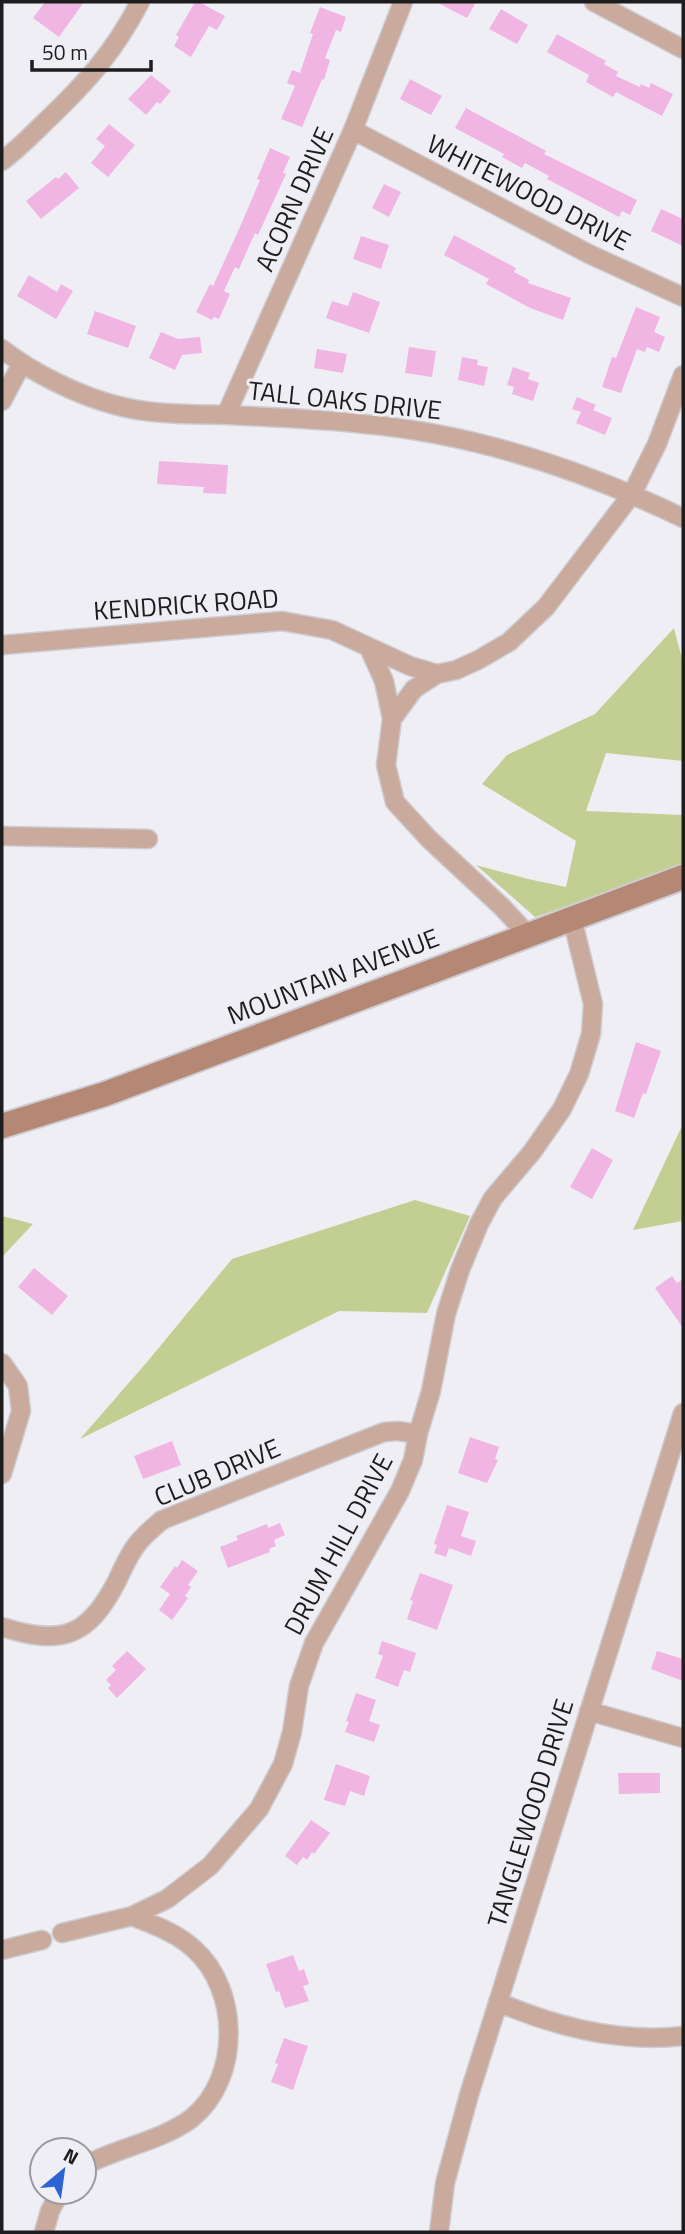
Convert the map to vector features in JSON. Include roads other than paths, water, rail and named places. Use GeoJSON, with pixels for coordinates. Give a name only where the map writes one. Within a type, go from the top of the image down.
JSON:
{"type":"FeatureCollection","features":[{"type":"Feature","properties":{"kind":"main road","name":"MOUNTAIN AVENUE"},"geometry":{"type":"LineString","coordinates":[[2,1126],[105,1094],[683,877]]}},
{"type":"Feature","properties":{"kind":"street"},"geometry":{"type":"LineString","coordinates":[[2,161],[98,68],[124,32],[140,2]]}},
{"type":"Feature","properties":{"kind":"street","name":"ACORN DRIVE"},"geometry":{"type":"LineString","coordinates":[[226,415],[353,130],[403,2]]}},
{"type":"Feature","properties":{"kind":"street"},"geometry":{"type":"LineString","coordinates":[[594,2],[683,49]]}},
{"type":"Feature","properties":{"kind":"street","name":"WHITEWOOD DRIVE"},"geometry":{"type":"LineString","coordinates":[[353,130],[589,254],[683,297]]}},
{"type":"Feature","properties":{"kind":"street","name":"TALL OAKS DRIVE"},"geometry":{"type":"LineString","coordinates":[[2,349],[22,363],[90,398],[118,406],[189,414],[365,424],[440,434],[528,455],[632,494],[683,518]]}},
{"type":"Feature","properties":{"kind":"street"},"geometry":{"type":"LineString","coordinates":[[2,401],[22,363]]}},
{"type":"Feature","properties":{"kind":"street"},"geometry":{"type":"LineString","coordinates":[[392,719],[414,689],[438,674],[456,670],[509,642],[546,607],[632,494],[657,444],[683,374]]}},
{"type":"Feature","properties":{"kind":"street","name":"KENDRICK ROAD"},"geometry":{"type":"LineString","coordinates":[[2,645],[282,621],[332,630],[410,666],[438,674]]}},
{"type":"Feature","properties":{"kind":"street"},"geometry":{"type":"LineString","coordinates":[[369,648],[384,681],[392,719],[387,765],[395,802],[429,839],[528,935]]}},
{"type":"Feature","properties":{"kind":"street"},"geometry":{"type":"LineString","coordinates":[[2,836],[148,839]]}},
{"type":"Feature","properties":{"kind":"street","name":"DRUM HILL DRIVE"},"geometry":{"type":"LineString","coordinates":[[62,1933],[132,1916],[167,1899],[200,1876],[259,1809],[276,1779],[289,1748],[299,1686],[314,1643],[400,1491],[413,1460],[431,1391],[446,1314],[479,1224],[494,1198],[532,1152],[562,1109],[579,1074],[591,1034],[593,1004],[572,918]]}},
{"type":"Feature","properties":{"kind":"street"},"geometry":{"type":"LineString","coordinates":[[2,1363],[18,1386],[21,1411],[2,1474]]}},
{"type":"Feature","properties":{"kind":"street","name":"TANGLEWOOD DRIVE"},"geometry":{"type":"LineString","coordinates":[[439,2232],[445,2183],[498,2003],[683,1413]]}},
{"type":"Feature","properties":{"kind":"street","name":"CLUB DRIVE"},"geometry":{"type":"LineString","coordinates":[[2,1627],[55,1637],[71,1633],[95,1617],[137,1544],[162,1520],[384,1432],[398,1430],[418,1434]]}},
{"type":"Feature","properties":{"kind":"street"},"geometry":{"type":"LineString","coordinates":[[589,1711],[683,1738]]}},
{"type":"Feature","properties":{"kind":"street"},"geometry":{"type":"LineString","coordinates":[[98,2159],[173,2130],[194,2116],[221,2072],[228,2047],[229,2021],[225,1995],[212,1971],[194,1949],[163,1929],[132,1916]]}},
{"type":"Feature","properties":{"kind":"street"},"geometry":{"type":"LineString","coordinates":[[2,1950],[42,1940]]}},
{"type":"Feature","properties":{"kind":"street"},"geometry":{"type":"LineString","coordinates":[[498,2003],[531,2017],[601,2034],[683,2036]]}},
{"type":"Feature","properties":{"kind":"street"},"geometry":{"type":"LineString","coordinates":[[44,2232],[53,2206]]}}]}
